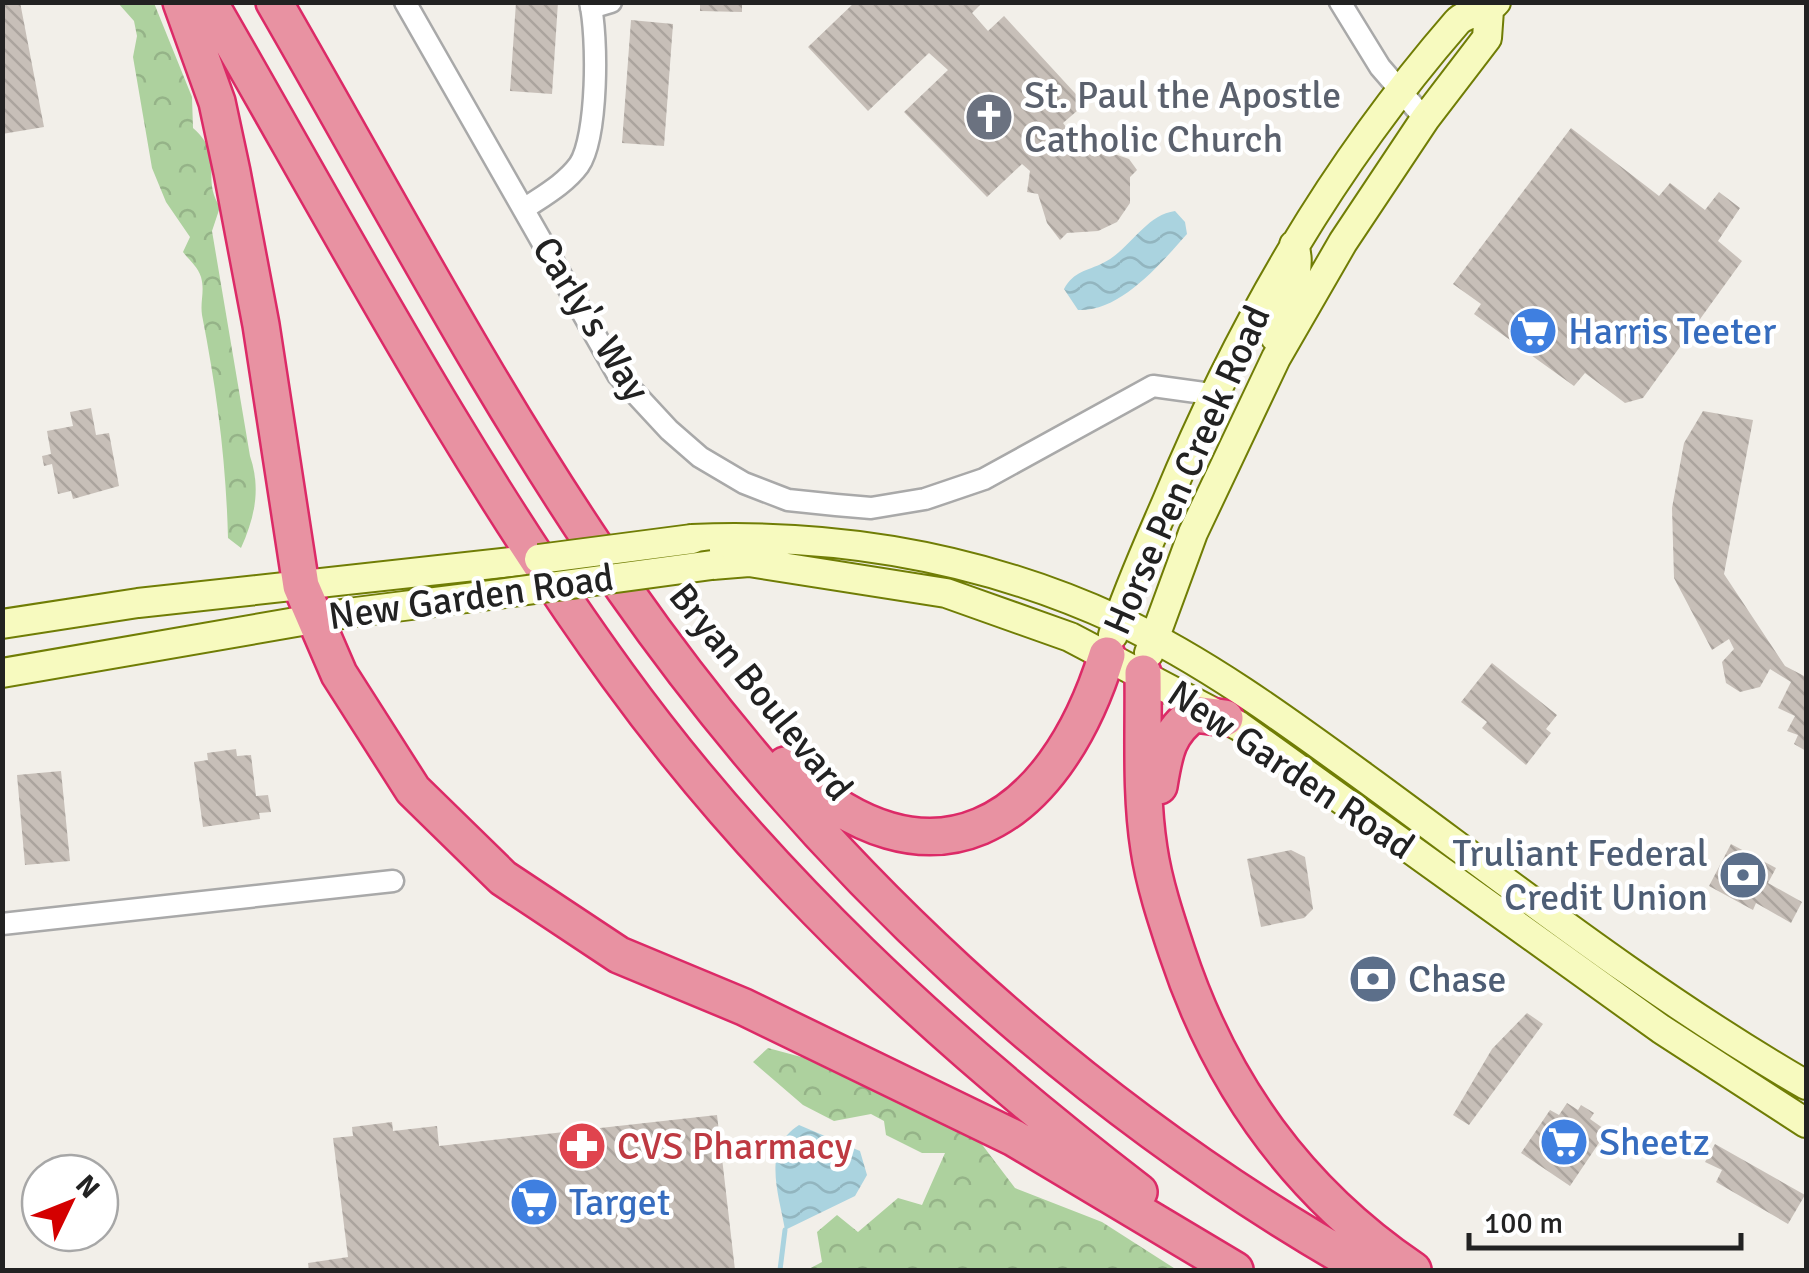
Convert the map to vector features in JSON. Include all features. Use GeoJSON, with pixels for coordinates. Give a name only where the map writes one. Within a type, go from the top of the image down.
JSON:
{"type":"FeatureCollection","features":[{"type":"Feature","properties":{"kind":"highway"},"geometry":{"type":"LineString","coordinates":[[181,2],[217,102],[232,172],[261,324],[301,586],[313,620],[362,714],[413,790],[480,860],[558,918],[619,955],[744,1007],[1014,1138],[1235,1270]]}},
{"type":"Feature","properties":{"kind":"highway"},"geometry":{"type":"LineString","coordinates":[[209,2],[460,434],[562,594],[619,678],[720,803],[872,967],[1004,1085],[1168,1214],[1260,1270]]}},
{"type":"Feature","properties":{"kind":"highway","name":"Bryan Boulevard"},"geometry":{"type":"LineString","coordinates":[[274,2],[518,424],[625,591],[791,801],[922,938],[1054,1054],[1145,1125],[1367,1270]]}},
{"type":"Feature","properties":{"kind":"highway"},"geometry":{"type":"LineString","coordinates":[[625,591],[804,783],[858,819],[915,835],[964,833],[1003,817],[1024,802],[1058,763],[1091,706],[1106,656]]}},
{"type":"Feature","properties":{"kind":"highway"},"geometry":{"type":"LineString","coordinates":[[1143,673],[1148,848],[1190,991],[1240,1095],[1302,1177],[1364,1234],[1413,1270]]}},
{"type":"Feature","properties":{"kind":"highway"},"geometry":{"type":"LineString","coordinates":[[1148,825],[1167,743],[1176,728],[1194,714],[1225,718]]}},
{"type":"Feature","properties":{"kind":"main road","name":"Horse Pen Creek Road"},"geometry":{"type":"LineString","coordinates":[[1106,656],[1211,394],[1293,244],[1398,91],[1462,16],[1493,6],[1488,38],[1426,119],[1343,242],[1268,373],[1193,533],[1143,673]]}},
{"type":"Feature","properties":{"kind":"main road"},"geometry":{"type":"LineString","coordinates":[[1328,188],[1328,218],[1343,242]]}},
{"type":"Feature","properties":{"kind":"main road"},"geometry":{"type":"LineString","coordinates":[[1268,373],[1279,314],[1297,275],[1293,244]]}},
{"type":"Feature","properties":{"kind":"main road","name":"New Garden Road"},"geometry":{"type":"LineString","coordinates":[[2,624],[138,603],[460,569],[692,539],[817,539],[910,552],[992,573],[1118,620],[1154,639],[1292,725],[1596,946],[1806,1085]]}},
{"type":"Feature","properties":{"kind":"main road","name":"New Garden Road"},"geometry":{"type":"LineString","coordinates":[[2,673],[313,620],[712,565],[749,562],[946,593],[1070,637],[1225,718],[1702,1057],[1806,1123]]}},
{"type":"Feature","properties":{"kind":"street","name":"Carly's Way"},"geometry":{"type":"LineString","coordinates":[[405,2],[592,332],[642,404],[700,457],[744,483],[788,500],[871,508],[924,499],[984,479],[1154,386],[1211,394]]}},
{"type":"Feature","properties":{"kind":"street"},"geometry":{"type":"LineString","coordinates":[[1340,2],[1398,91],[1426,119]]}},
{"type":"Feature","properties":{"kind":"street"},"geometry":{"type":"LineString","coordinates":[[524,209],[566,180],[588,146],[598,4]]}},
{"type":"Feature","properties":{"kind":"street"},"geometry":{"type":"LineString","coordinates":[[2,924],[393,881]]}},
{"type":"Feature","properties":{"kind":"green space"},"geometry":{"type":"Polygon","coordinates":[[[118,3],[154,3],[192,97],[193,128],[203,138],[211,158],[212,186],[220,207],[212,231],[256,491],[241,548],[228,538],[223,453],[202,315],[201,277],[183,252],[190,237],[166,202],[152,168],[133,57],[137,36],[134,21],[118,3]]]}},
{"type":"Feature","properties":{"kind":"green space"},"geometry":{"type":"Polygon","coordinates":[[[768,1048],[827,1064],[974,1134],[1015,1188],[1102,1222],[1177,1270],[807,1270],[822,1262],[817,1232],[837,1215],[858,1232],[898,1198],[922,1205],[945,1153],[922,1153],[886,1135],[884,1121],[871,1114],[834,1121],[803,1105],[753,1062],[768,1048]]]}},
{"type":"Feature","properties":{"kind":"water"},"geometry":{"type":"Polygon","coordinates":[[[1175,211],[1185,222],[1187,234],[1152,271],[1110,303],[1078,310],[1064,289],[1072,278],[1113,257],[1155,219],[1175,211]]]}},
{"type":"Feature","properties":{"kind":"water"},"geometry":{"type":"Polygon","coordinates":[[[799,1125],[860,1151],[867,1175],[855,1196],[785,1230],[776,1159],[787,1135],[799,1125]]]}},
{"type":"Feature","properties":{"kind":"building"},"geometry":{"type":"Polygon","coordinates":[[[2,2],[20,2],[44,127],[2,134],[2,2]]]}},
{"type":"Feature","properties":{"kind":"building"},"geometry":{"type":"Polygon","coordinates":[[[516,2],[558,2],[552,94],[510,91],[516,2]]]}},
{"type":"Feature","properties":{"kind":"building"},"geometry":{"type":"Polygon","coordinates":[[[700,2],[742,2],[742,12],[700,11],[700,2]]]}},
{"type":"Feature","properties":{"kind":"building","name":"St. Paul the Apostle Catholic Church"},"geometry":{"type":"Polygon","coordinates":[[[855,2],[983,2],[972,13],[988,31],[1004,16],[1085,104],[1063,123],[1070,132],[1086,131],[1094,136],[1094,147],[1129,159],[1137,170],[1130,177],[1130,203],[1117,222],[1098,231],[1067,233],[1060,240],[1047,223],[1038,194],[1027,192],[1030,171],[1022,164],[987,197],[904,112],[948,70],[929,53],[868,111],[808,47],[855,2]]]}},
{"type":"Feature","properties":{"kind":"building"},"geometry":{"type":"Polygon","coordinates":[[[631,20],[673,24],[664,146],[622,143],[631,20]]]}},
{"type":"Feature","properties":{"kind":"building"},"geometry":{"type":"Polygon","coordinates":[[[1571,128],[1659,196],[1670,183],[1705,210],[1719,192],[1740,208],[1718,241],[1742,261],[1643,398],[1625,403],[1585,373],[1574,386],[1474,314],[1481,304],[1453,284],[1571,128]]]}},
{"type":"Feature","properties":{"kind":"building"},"geometry":{"type":"Polygon","coordinates":[[[91,408],[96,435],[109,433],[119,486],[73,499],[71,491],[58,494],[52,464],[44,466],[42,456],[51,454],[47,431],[73,426],[70,412],[91,408]]]}},
{"type":"Feature","properties":{"kind":"building"},"geometry":{"type":"Polygon","coordinates":[[[1703,411],[1753,420],[1724,574],[1785,666],[1806,677],[1806,751],[1794,744],[1798,735],[1787,731],[1795,716],[1778,708],[1791,682],[1770,669],[1760,687],[1740,692],[1726,683],[1722,662],[1734,649],[1729,639],[1712,650],[1674,578],[1672,508],[1684,443],[1703,411]]]}},
{"type":"Feature","properties":{"kind":"building"},"geometry":{"type":"Polygon","coordinates":[[[1492,663],[1557,715],[1546,729],[1551,733],[1526,765],[1482,728],[1487,722],[1461,702],[1492,663]]]}},
{"type":"Feature","properties":{"kind":"building"},"geometry":{"type":"Polygon","coordinates":[[[236,749],[237,756],[251,755],[256,796],[268,795],[271,812],[259,813],[260,819],[203,827],[194,762],[208,760],[207,753],[236,749]]]}},
{"type":"Feature","properties":{"kind":"building"},"geometry":{"type":"Polygon","coordinates":[[[61,771],[70,861],[25,865],[17,775],[61,771]]]}},
{"type":"Feature","properties":{"kind":"building","name":"Truliant Federal Credit Union"},"geometry":{"type":"Polygon","coordinates":[[[1731,844],[1776,868],[1768,883],[1802,902],[1791,923],[1756,903],[1753,910],[1709,886],[1731,844]]]}},
{"type":"Feature","properties":{"kind":"building"},"geometry":{"type":"Polygon","coordinates":[[[1291,850],[1305,857],[1313,909],[1304,918],[1261,927],[1247,859],[1291,850]]]}},
{"type":"Feature","properties":{"kind":"building","name":"Sheetz"},"geometry":{"type":"Polygon","coordinates":[[[1527,1013],[1543,1024],[1469,1125],[1453,1115],[1492,1049],[1527,1013]]]}},
{"type":"Feature","properties":{"kind":"building","name":"Sheetz"},"geometry":{"type":"Polygon","coordinates":[[[1567,1103],[1594,1113],[1590,1119],[1607,1131],[1570,1186],[1521,1153],[1550,1110],[1559,1115],[1567,1103]]]}},
{"type":"Feature","properties":{"kind":"building","name":"Target"},"geometry":{"type":"Polygon","coordinates":[[[717,1115],[735,1270],[309,1270],[308,1263],[348,1257],[333,1138],[353,1136],[352,1127],[392,1122],[393,1131],[437,1126],[439,1146],[717,1115]]]}},
{"type":"Feature","properties":{"kind":"building"},"geometry":{"type":"Polygon","coordinates":[[[1715,1144],[1805,1195],[1788,1224],[1716,1182],[1722,1170],[1705,1162],[1715,1144]]]}},
{"type":"Feature","properties":{"kind":"waterway"},"geometry":{"type":"LineString","coordinates":[[780,1270],[785,1230]]}},
{"type":"Feature","properties":{"kind":"place","name":"St. Paul the Apostle Catholic Church"},"geometry":{"type":"Point","coordinates":[989,117]}},
{"type":"Feature","properties":{"kind":"place","name":"Harris Teeter"},"geometry":{"type":"Point","coordinates":[1533,331]}},
{"type":"Feature","properties":{"kind":"place","name":"Truliant Federal Credit Union"},"geometry":{"type":"Point","coordinates":[1743,875]}},
{"type":"Feature","properties":{"kind":"place","name":"Chase"},"geometry":{"type":"Point","coordinates":[1373,979]}},
{"type":"Feature","properties":{"kind":"place","name":"Sheetz"},"geometry":{"type":"Point","coordinates":[1564,1142]}},
{"type":"Feature","properties":{"kind":"place","name":"CVS Pharmacy"},"geometry":{"type":"Point","coordinates":[582,1146]}},
{"type":"Feature","properties":{"kind":"place","name":"Target"},"geometry":{"type":"Point","coordinates":[534,1202]}}]}
